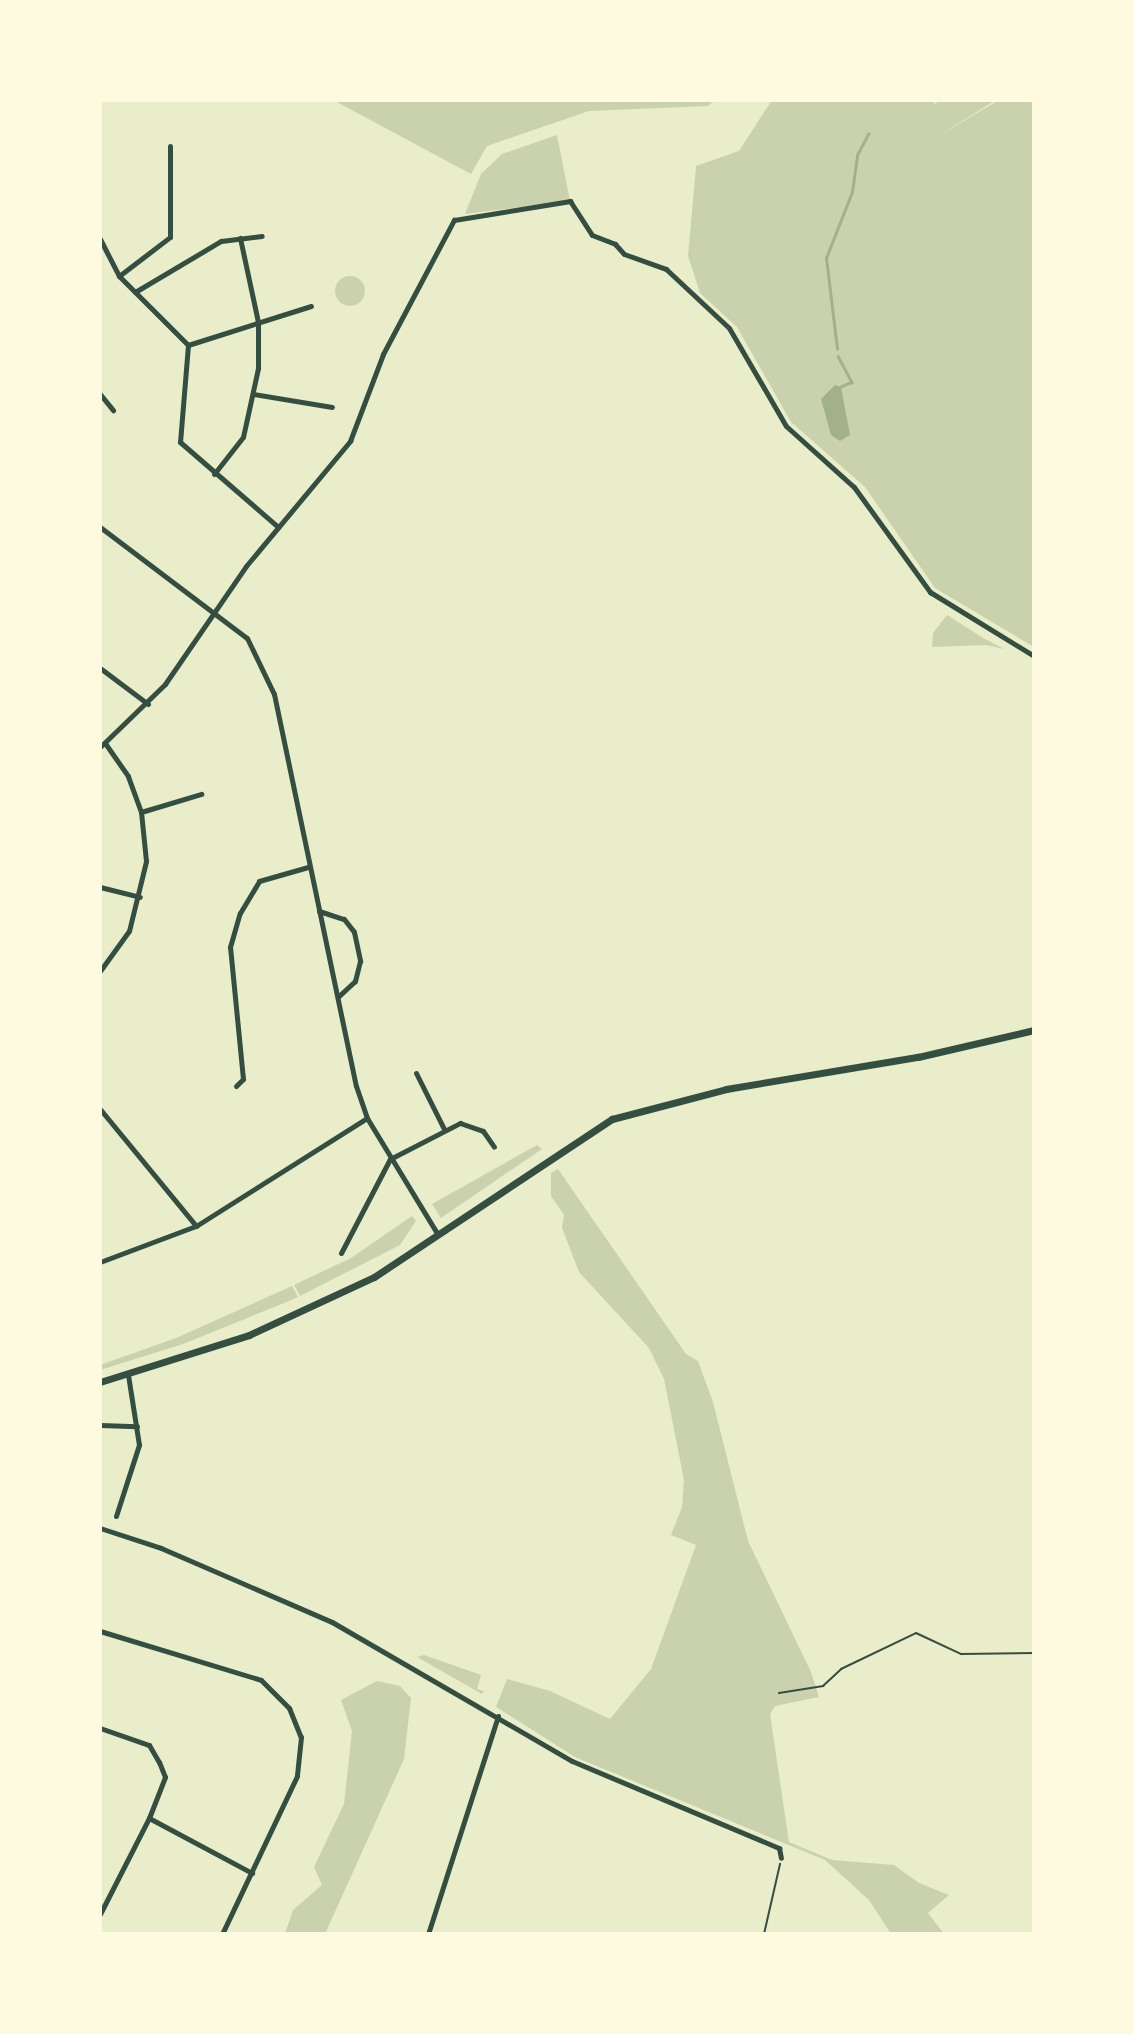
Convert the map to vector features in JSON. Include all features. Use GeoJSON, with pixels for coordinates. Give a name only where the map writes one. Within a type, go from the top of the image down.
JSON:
{"type":"FeatureCollection","features":[{"type":"Feature","properties":{"kind":"street"},"geometry":{"type":"LineString","coordinates":[[119,276],[170,237],[170,146]]}},
{"type":"Feature","properties":{"kind":"street"},"geometry":{"type":"LineString","coordinates":[[100,971],[129,931],[140,897],[146,860],[141,812],[128,776],[103,745],[148,704],[278,527],[349,441],[383,354],[454,220],[570,201],[592,235],[615,244],[624,254],[666,269],[729,328],[786,426],[854,487],[930,592],[1034,656]]}},
{"type":"Feature","properties":{"kind":"street"},"geometry":{"type":"LineString","coordinates":[[135,292],[204,249],[240,237],[262,236]]}},
{"type":"Feature","properties":{"kind":"street"},"geometry":{"type":"LineString","coordinates":[[214,474],[243,437],[253,394],[258,322],[240,237]]}},
{"type":"Feature","properties":{"kind":"street"},"geometry":{"type":"LineString","coordinates":[[100,239],[119,276],[188,345],[180,442],[278,527]]}},
{"type":"Feature","properties":{"kind":"street"},"geometry":{"type":"LineString","coordinates":[[188,345],[311,306]]}},
{"type":"Feature","properties":{"kind":"street"},"geometry":{"type":"LineString","coordinates":[[100,394],[113,410]]}},
{"type":"Feature","properties":{"kind":"street"},"geometry":{"type":"LineString","coordinates":[[253,394],[332,407]]}},
{"type":"Feature","properties":{"kind":"street"},"geometry":{"type":"LineString","coordinates":[[100,527],[247,638],[274,694],[308,867],[356,1086],[367,1118],[437,1233]]}},
{"type":"Feature","properties":{"kind":"street"},"geometry":{"type":"LineString","coordinates":[[100,668],[148,704]]}},
{"type":"Feature","properties":{"kind":"street"},"geometry":{"type":"LineString","coordinates":[[141,812],[201,794]]}},
{"type":"Feature","properties":{"kind":"street"},"geometry":{"type":"LineString","coordinates":[[236,1086],[243,1079],[230,947],[240,913],[259,881],[308,867]]}},
{"type":"Feature","properties":{"kind":"street"},"geometry":{"type":"LineString","coordinates":[[100,887],[140,897]]}},
{"type":"Feature","properties":{"kind":"street"},"geometry":{"type":"LineString","coordinates":[[319,912],[344,919],[354,932],[360,961],[355,981],[338,996]]}},
{"type":"Feature","properties":{"kind":"street"},"geometry":{"type":"LineString","coordinates":[[100,1382],[249,1335],[374,1278],[437,1233],[612,1119],[726,1089],[918,1057],[1034,1030]]}},
{"type":"Feature","properties":{"kind":"street"},"geometry":{"type":"LineString","coordinates":[[415,1073],[444,1129]]}},
{"type":"Feature","properties":{"kind":"street"},"geometry":{"type":"LineString","coordinates":[[100,1109],[196,1226]]}},
{"type":"Feature","properties":{"kind":"street"},"geometry":{"type":"LineString","coordinates":[[100,1262],[196,1226],[367,1118]]}},
{"type":"Feature","properties":{"kind":"street"},"geometry":{"type":"LineString","coordinates":[[341,1253],[390,1159],[444,1129],[471,1123],[494,1147]]}},
{"type":"Feature","properties":{"kind":"street"},"geometry":{"type":"LineString","coordinates":[[116,1516],[139,1445],[128,1375]]}},
{"type":"Feature","properties":{"kind":"street"},"geometry":{"type":"LineString","coordinates":[[100,1425],[137,1426]]}},
{"type":"Feature","properties":{"kind":"street"},"geometry":{"type":"LineString","coordinates":[[100,1528],[161,1548],[332,1622],[572,1761],[779,1848],[781,1858]]}},
{"type":"Feature","properties":{"kind":"street"},"geometry":{"type":"LineString","coordinates":[[100,1631],[261,1680],[289,1708],[301,1737],[297,1776],[222,1934]]}},
{"type":"Feature","properties":{"kind":"street"},"geometry":{"type":"LineString","coordinates":[[428,1934],[498,1716]]}},
{"type":"Feature","properties":{"kind":"street"},"geometry":{"type":"LineString","coordinates":[[100,1728],[149,1745],[165,1777],[149,1818],[100,1914]]}},
{"type":"Feature","properties":{"kind":"street"},"geometry":{"type":"LineString","coordinates":[[149,1818],[252,1873]]}},
{"type":"Feature","properties":{"kind":"path"},"geometry":{"type":"LineString","coordinates":[[779,1693],[823,1686],[841,1669],[916,1633],[961,1654],[1034,1653]]}},
{"type":"Feature","properties":{"kind":"path"},"geometry":{"type":"LineString","coordinates":[[764,1934],[781,1858]]}},
{"type":"Feature","properties":{"kind":"shaded area"},"geometry":{"type":"Polygon","coordinates":[[[333,100],[715,100],[708,106],[589,111],[487,146],[471,174],[333,100]]]}},
{"type":"Feature","properties":{"kind":"shaded area"},"geometry":{"type":"Polygon","coordinates":[[[772,100],[932,100],[935,104],[940,100],[996,100],[935,138],[999,100],[1034,100],[1034,647],[935,588],[865,487],[791,422],[737,327],[700,293],[688,256],[696,166],[739,151],[772,100]]]}},
{"type":"Feature","properties":{"kind":"shaded area"},"geometry":{"type":"Polygon","coordinates":[[[557,135],[570,201],[465,214],[481,174],[502,154],[557,135]]]}},
{"type":"Feature","properties":{"kind":"shaded area"},"geometry":{"type":"Polygon","coordinates":[[[350,276],[361,280],[365,291],[361,302],[350,306],[339,302],[335,291],[339,280],[350,276]]]}},
{"type":"Feature","properties":{"kind":"shaded area"},"geometry":{"type":"Polygon","coordinates":[[[835,385],[841,387],[850,435],[840,441],[831,435],[821,399],[835,385]]]}},
{"type":"Feature","properties":{"kind":"shaded area"},"geometry":{"type":"Polygon","coordinates":[[[947,615],[1004,649],[986,645],[932,647],[933,633],[947,615]]]}},
{"type":"Feature","properties":{"kind":"shaded area"},"geometry":{"type":"Polygon","coordinates":[[[537,1145],[542,1149],[441,1218],[432,1204],[537,1145]]]}},
{"type":"Feature","properties":{"kind":"shaded area"},"geometry":{"type":"Polygon","coordinates":[[[558,1169],[686,1354],[698,1361],[713,1402],[748,1541],[811,1672],[819,1697],[775,1706],[770,1714],[789,1842],[832,1860],[894,1865],[919,1883],[949,1895],[928,1913],[944,1934],[891,1934],[869,1900],[825,1860],[575,1757],[496,1707],[507,1679],[550,1691],[610,1719],[651,1669],[696,1545],[671,1535],[682,1507],[684,1480],[664,1379],[649,1348],[579,1272],[562,1228],[564,1215],[551,1196],[551,1173],[558,1169]]]}},
{"type":"Feature","properties":{"kind":"shaded area"},"geometry":{"type":"Polygon","coordinates":[[[412,1216],[416,1221],[400,1245],[300,1296],[294,1285],[351,1258],[412,1216]]]}},
{"type":"Feature","properties":{"kind":"shaded area"},"geometry":{"type":"Polygon","coordinates":[[[292,1286],[298,1297],[289,1301],[183,1344],[100,1370],[100,1365],[176,1338],[292,1286]]]}},
{"type":"Feature","properties":{"kind":"shaded area"},"geometry":{"type":"Polygon","coordinates":[[[424,1655],[481,1675],[477,1689],[484,1691],[482,1694],[417,1657],[424,1655]]]}},
{"type":"Feature","properties":{"kind":"shaded area"},"geometry":{"type":"Polygon","coordinates":[[[377,1681],[400,1686],[411,1698],[404,1759],[325,1934],[285,1934],[293,1910],[322,1885],[314,1867],[344,1804],[352,1731],[341,1700],[377,1681]]]}},
{"type":"Feature","properties":{"kind":"waterway"},"geometry":{"type":"LineString","coordinates":[[837,349],[826,258],[852,192],[857,155],[868,134]]}},
{"type":"Feature","properties":{"kind":"waterway"},"geometry":{"type":"LineString","coordinates":[[838,356],[852,382],[841,387]]}}]}
